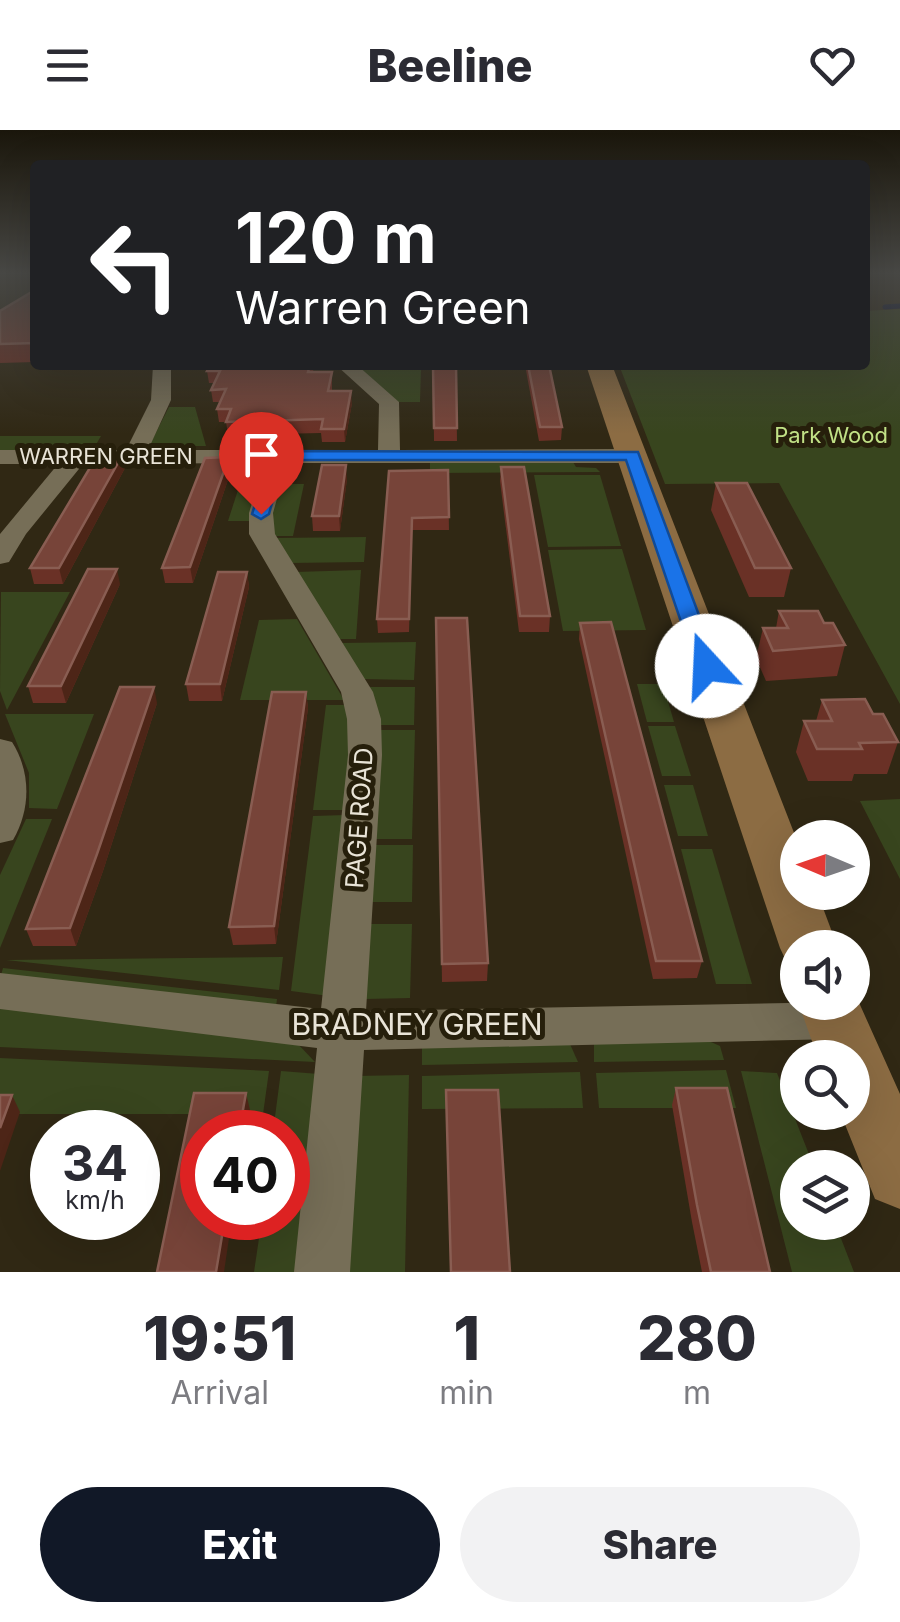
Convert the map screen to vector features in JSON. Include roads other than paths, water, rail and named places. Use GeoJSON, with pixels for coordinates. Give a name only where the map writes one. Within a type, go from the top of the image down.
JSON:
{"type":"FeatureCollection","features":[{"type":"Feature","properties":{"kind":"street"},"geometry":{"type":"LineString","coordinates":[[134,456],[161,400],[162,370]]}},
{"type":"Feature","properties":{"kind":"street"},"geometry":{"type":"LineString","coordinates":[[351,370],[389,402],[389,454]]}},
{"type":"Feature","properties":{"kind":"street"},"geometry":{"type":"LineString","coordinates":[[600,370],[803,930]]}},
{"type":"Feature","properties":{"kind":"street","name":"PAGE ROAD"},"geometry":{"type":"LineString","coordinates":[[278,455],[261,514],[262,534],[357,692],[364,718],[366,755],[322,1272]]}},
{"type":"Feature","properties":{"kind":"street"},"geometry":{"type":"LineString","coordinates":[[0,556],[15,531],[77,456]]}},
{"type":"Feature","properties":{"kind":"street","name":"WARREN GREEN"},"geometry":{"type":"LineString","coordinates":[[0,457],[632,456]]}},
{"type":"Feature","properties":{"kind":"street"},"geometry":{"type":"LineString","coordinates":[[0,750],[11,788],[0,830]]}},
{"type":"Feature","properties":{"kind":"street","name":"BRADNEY GREEN"},"geometry":{"type":"LineString","coordinates":[[0,992],[343,1030],[842,1035]]}},
{"type":"Feature","properties":{"kind":"street"},"geometry":{"type":"LineString","coordinates":[[842,1035],[900,1174]]}},
{"type":"Feature","properties":{"kind":"park label","name":"Park Wood"},"geometry":{"type":"Point","coordinates":[831,435]}}]}
